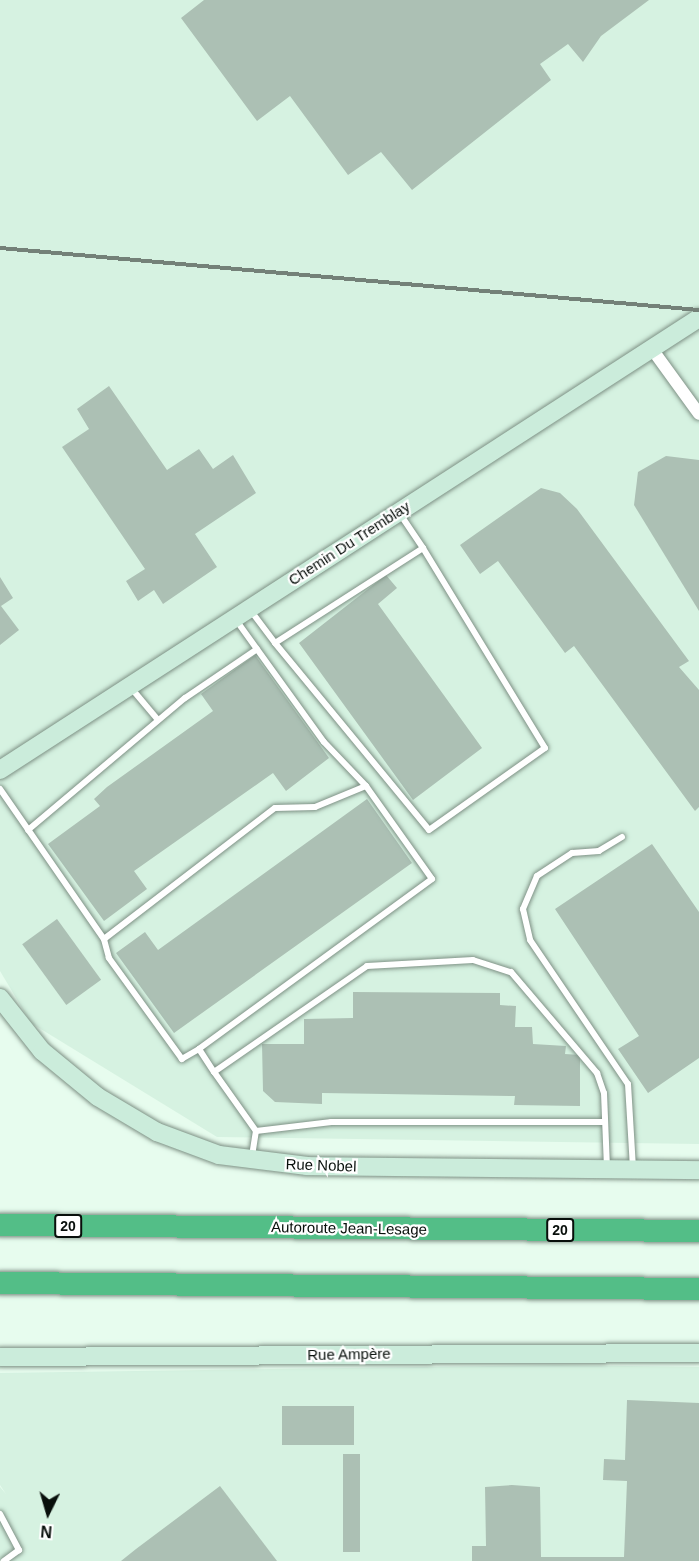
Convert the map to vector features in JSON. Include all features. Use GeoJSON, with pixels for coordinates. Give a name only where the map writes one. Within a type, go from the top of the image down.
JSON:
{"type":"FeatureCollection","features":[{"type":"Feature","properties":{"kind":"highway"},"geometry":{"type":"LineString","coordinates":[[0,1211],[137,1226]]}},
{"type":"Feature","properties":{"kind":"highway","name":"Autoroute Jean-Lesage"},"geometry":{"type":"LineString","coordinates":[[0,1225],[699,1232]]}},
{"type":"Feature","properties":{"kind":"highway"},"geometry":{"type":"LineString","coordinates":[[0,1283],[699,1289]]}},
{"type":"Feature","properties":{"kind":"highway"},"geometry":{"type":"LineString","coordinates":[[0,1293],[111,1283]]}},
{"type":"Feature","properties":{"kind":"street","name":"Chemin Du Tremblay"},"geometry":{"type":"LineString","coordinates":[[0,771],[699,318]]}},
{"type":"Feature","properties":{"kind":"street"},"geometry":{"type":"LineString","coordinates":[[652,349],[699,414]]}},
{"type":"Feature","properties":{"kind":"street","name":"Rue Nobel"},"geometry":{"type":"LineString","coordinates":[[0,998],[42,1051],[108,1104],[179,1142],[251,1161],[699,1170]]}},
{"type":"Feature","properties":{"kind":"street","name":"Rue Ampère"},"geometry":{"type":"LineString","coordinates":[[0,1357],[699,1353]]}},
{"type":"Feature","properties":{"kind":"lane"},"geometry":{"type":"LineString","coordinates":[[242,613],[275,643],[429,830],[545,748],[398,511]]}},
{"type":"Feature","properties":{"kind":"lane"},"geometry":{"type":"LineString","coordinates":[[275,643],[423,548]]}},
{"type":"Feature","properties":{"kind":"lane"},"geometry":{"type":"LineString","coordinates":[[0,789],[104,939],[110,958],[183,1059],[199,1049],[432,879],[366,786],[324,742],[257,649],[242,613]]}},
{"type":"Feature","properties":{"kind":"lane"},"geometry":{"type":"LineString","coordinates":[[28,830],[158,720],[257,649]]}},
{"type":"Feature","properties":{"kind":"lane"},"geometry":{"type":"LineString","coordinates":[[130,686],[158,720]]}},
{"type":"Feature","properties":{"kind":"lane"},"geometry":{"type":"LineString","coordinates":[[104,939],[275,808],[315,807],[366,786]]}},
{"type":"Feature","properties":{"kind":"lane"},"geometry":{"type":"LineString","coordinates":[[622,837],[599,850],[572,853],[537,876],[527,889],[523,909],[530,940],[628,1084],[633,1169]]}},
{"type":"Feature","properties":{"kind":"lane"},"geometry":{"type":"LineString","coordinates":[[214,1072],[367,966],[473,960],[510,972],[585,1055],[604,1094],[607,1169]]}},
{"type":"Feature","properties":{"kind":"lane"},"geometry":{"type":"LineString","coordinates":[[199,1049],[256,1131],[251,1161]]}},
{"type":"Feature","properties":{"kind":"lane"},"geometry":{"type":"LineString","coordinates":[[256,1131],[331,1122],[605,1122]]}},
{"type":"Feature","properties":{"kind":"lane"},"geometry":{"type":"LineString","coordinates":[[0,1514],[19,1550],[4,1561]]}},
{"type":"Feature","properties":{"kind":"shaded area"},"geometry":{"type":"Polygon","coordinates":[[[0,0],[699,0],[699,1144],[217,1137],[31,1023],[0,971],[0,0]]]}},
{"type":"Feature","properties":{"kind":"shaded area"},"geometry":{"type":"Polygon","coordinates":[[[557,1365],[699,1367],[699,1561],[0,1561],[0,1487],[6,1494],[0,1485],[0,1373],[557,1365]]]}},
{"type":"Feature","properties":{"kind":"building"},"geometry":{"type":"Polygon","coordinates":[[[204,0],[649,0],[601,36],[583,62],[568,44],[540,64],[551,80],[412,190],[381,152],[348,175],[290,96],[257,121],[181,18],[204,0]]]}},
{"type":"Feature","properties":{"kind":"building"},"geometry":{"type":"Polygon","coordinates":[[[109,386],[167,470],[199,449],[213,469],[233,455],[256,493],[195,534],[217,567],[163,604],[154,590],[138,601],[126,581],[145,569],[62,447],[89,429],[77,409],[109,386]]]}},
{"type":"Feature","properties":{"kind":"building"},"geometry":{"type":"Polygon","coordinates":[[[666,456],[699,460],[699,611],[634,505],[638,472],[666,456]]]}},
{"type":"Feature","properties":{"kind":"building"},"geometry":{"type":"Polygon","coordinates":[[[541,488],[560,493],[577,509],[689,661],[679,667],[699,690],[699,807],[695,811],[574,646],[565,653],[498,561],[480,574],[460,545],[541,488]]]}},
{"type":"Feature","properties":{"kind":"building"},"geometry":{"type":"Polygon","coordinates":[[[386,575],[397,588],[378,604],[482,748],[413,800],[299,643],[386,575]]]}},
{"type":"Feature","properties":{"kind":"building"},"geometry":{"type":"Polygon","coordinates":[[[0,577],[13,598],[1,606],[19,630],[0,645],[0,577]]]}},
{"type":"Feature","properties":{"kind":"building"},"geometry":{"type":"Polygon","coordinates":[[[255,655],[329,758],[286,791],[273,773],[134,871],[147,889],[104,921],[48,844],[100,806],[94,799],[107,787],[213,711],[201,694],[255,655]]]}},
{"type":"Feature","properties":{"kind":"building"},"geometry":{"type":"Polygon","coordinates":[[[367,799],[412,863],[174,1033],[116,953],[145,932],[158,950],[367,799]]]}},
{"type":"Feature","properties":{"kind":"building"},"geometry":{"type":"Polygon","coordinates":[[[652,844],[699,912],[699,1058],[648,1093],[618,1049],[639,1036],[555,909],[652,844]]]}},
{"type":"Feature","properties":{"kind":"building"},"geometry":{"type":"Polygon","coordinates":[[[57,919],[101,980],[66,1005],[22,944],[57,919]]]}},
{"type":"Feature","properties":{"kind":"building"},"geometry":{"type":"Polygon","coordinates":[[[353,992],[500,993],[500,1005],[516,1006],[515,1027],[532,1027],[533,1044],[566,1046],[565,1054],[580,1055],[580,1106],[514,1105],[515,1096],[322,1093],[322,1104],[275,1102],[263,1091],[262,1044],[304,1044],[304,1019],[353,1018],[353,992]]]}},
{"type":"Feature","properties":{"kind":"building"},"geometry":{"type":"Polygon","coordinates":[[[627,1400],[699,1403],[699,1561],[472,1561],[472,1546],[486,1546],[485,1487],[512,1485],[540,1487],[541,1557],[624,1557],[627,1481],[603,1480],[604,1459],[625,1460],[627,1400]]]}},
{"type":"Feature","properties":{"kind":"building"},"geometry":{"type":"Polygon","coordinates":[[[282,1406],[354,1406],[354,1445],[282,1445],[282,1406]]]}},
{"type":"Feature","properties":{"kind":"building"},"geometry":{"type":"Polygon","coordinates":[[[343,1454],[360,1454],[360,1552],[343,1552],[343,1454]]]}},
{"type":"Feature","properties":{"kind":"building"},"geometry":{"type":"Polygon","coordinates":[[[220,1486],[277,1561],[121,1561],[136,1549],[220,1486]]]}},
{"type":"Feature","properties":{"kind":"railway"},"geometry":{"type":"LineString","coordinates":[[0,248],[699,310]]}}]}
